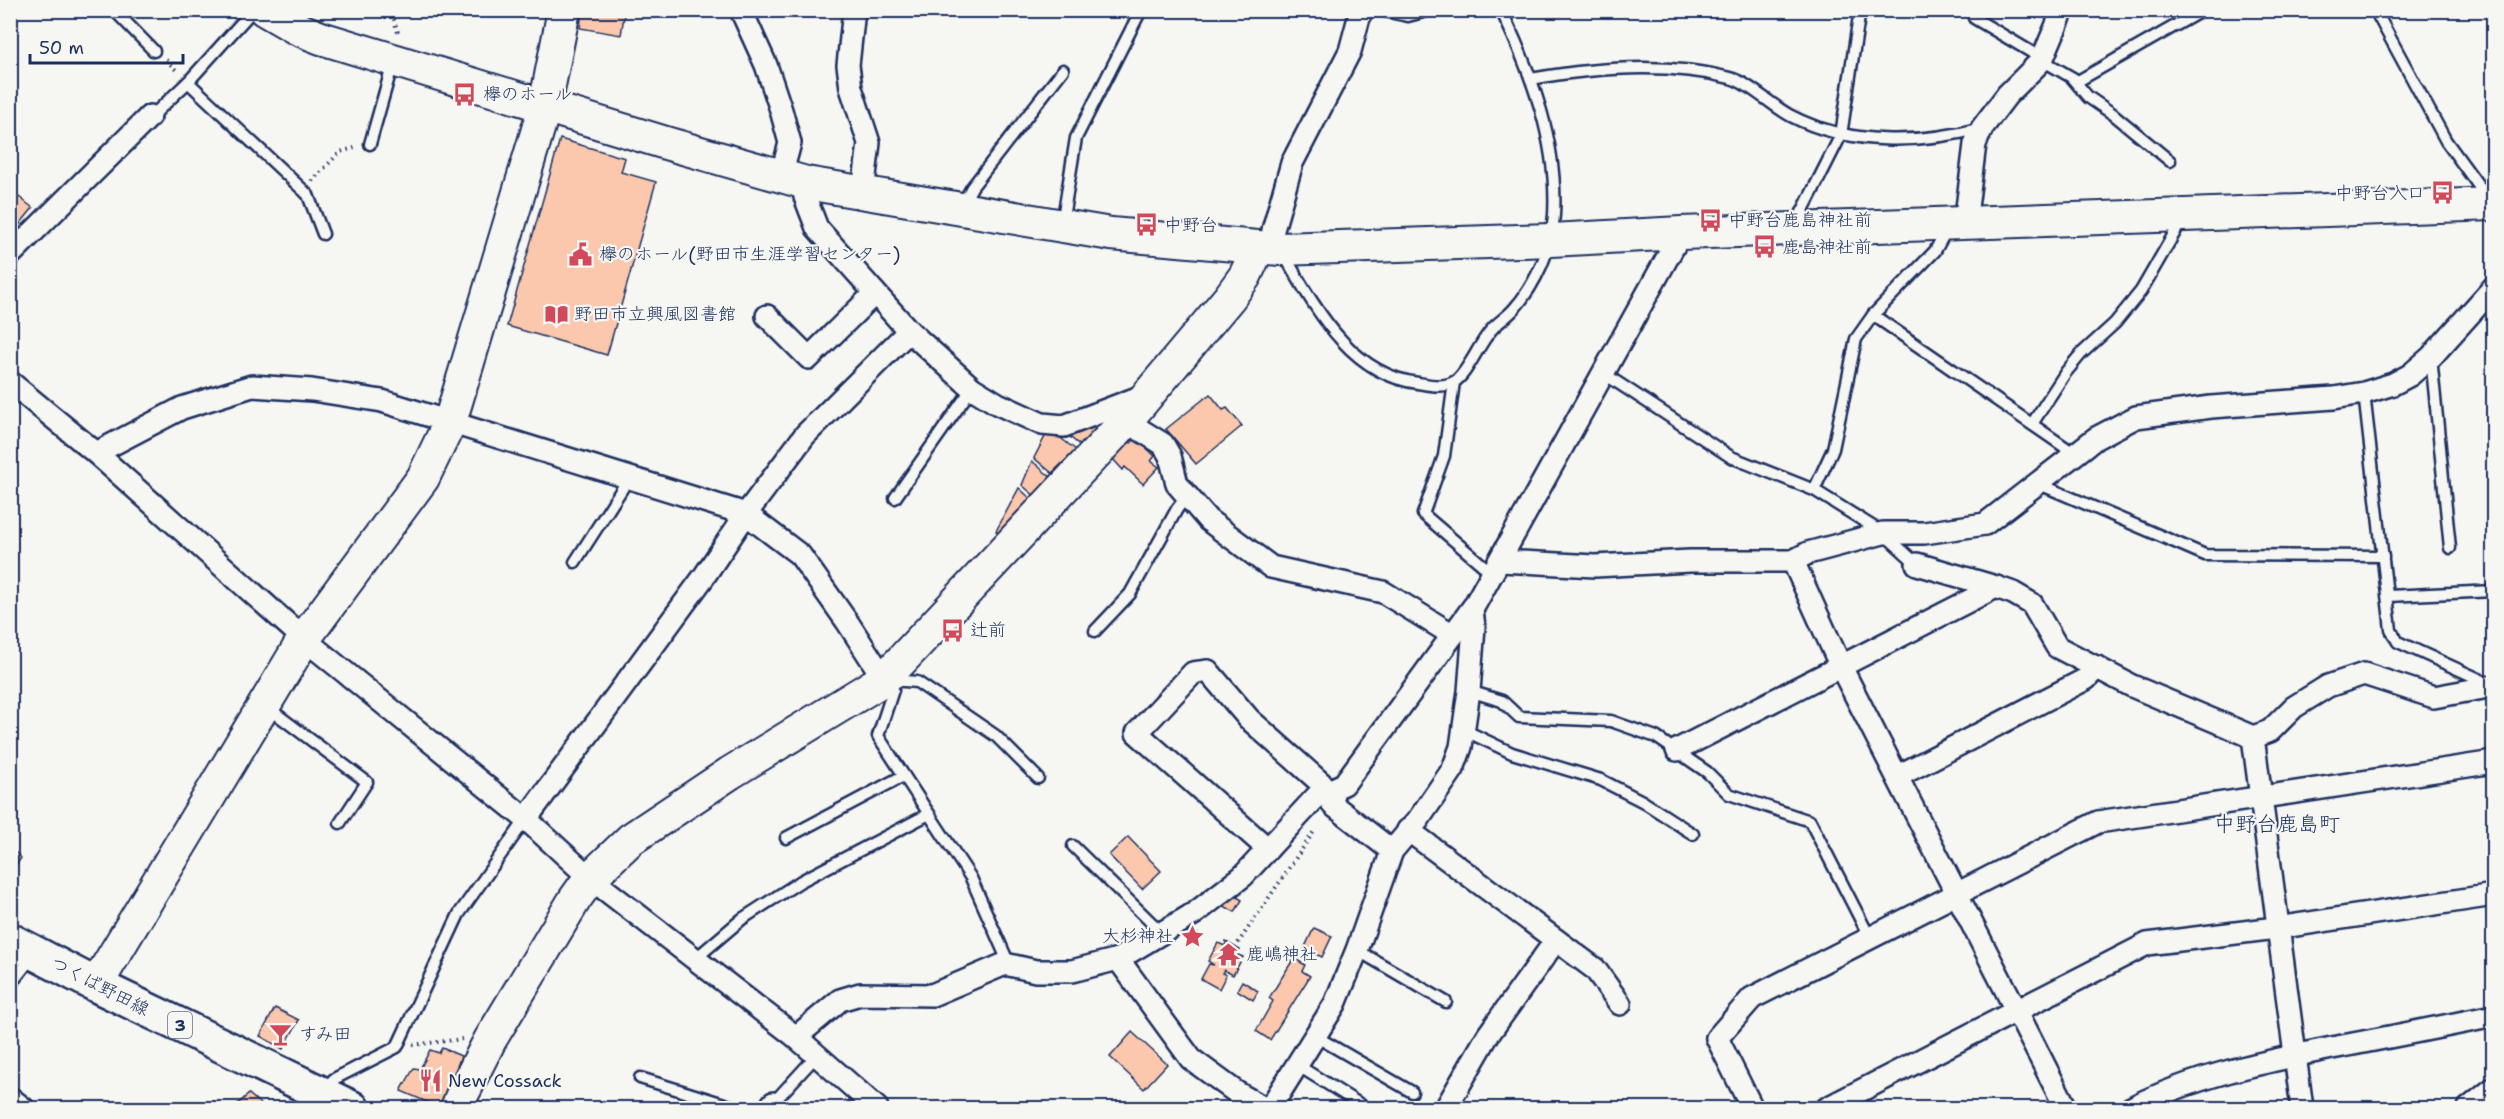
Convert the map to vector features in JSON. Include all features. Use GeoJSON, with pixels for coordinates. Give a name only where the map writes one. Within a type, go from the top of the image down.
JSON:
{"type":"FeatureCollection","features":[{"type":"Feature","properties":{"kind":"main road","name":"つくば野田線"},"geometry":{"type":"LineString","coordinates":[[23,946],[96,985],[351,1108]]}},
{"type":"Feature","properties":{"kind":"street"},"geometry":{"type":"LineString","coordinates":[[265,10],[296,28],[321,38],[794,179],[1160,240],[1270,249],[2493,204]]}},
{"type":"Feature","properties":{"kind":"street"},"geometry":{"type":"LineString","coordinates":[[96,985],[304,639],[423,478],[450,422],[545,106],[564,10]]}},
{"type":"Feature","properties":{"kind":"street"},"geometry":{"type":"LineString","coordinates":[[741,10],[765,65],[787,132],[794,179],[805,197],[817,228],[909,331],[972,388],[998,404],[1042,424],[1064,426],[1148,394]]}},
{"type":"Feature","properties":{"kind":"street"},"geometry":{"type":"LineString","coordinates":[[854,10],[848,65],[851,88],[869,143],[863,192]]}},
{"type":"Feature","properties":{"kind":"street"},"geometry":{"type":"LineString","coordinates":[[457,1108],[490,1040],[590,878],[631,838],[730,774],[884,680],[1126,421],[1245,276],[1270,249],[1273,230],[1292,163],[1350,51],[1361,10]]}},
{"type":"Feature","properties":{"kind":"street"},"geometry":{"type":"LineString","coordinates":[[1957,224],[1975,144],[1982,128],[2007,95],[2042,59],[2063,10]]}},
{"type":"Feature","properties":{"kind":"street"},"geometry":{"type":"LineString","coordinates":[[10,255],[150,116]]}},
{"type":"Feature","properties":{"kind":"street"},"geometry":{"type":"LineString","coordinates":[[796,1038],[840,1000],[860,994],[932,995],[1005,964],[1036,971],[1071,971],[1118,959],[1195,913],[1243,876],[1317,796],[1330,795],[1344,784],[1472,610],[1681,233]]}},
{"type":"Feature","properties":{"kind":"street"},"geometry":{"type":"LineString","coordinates":[[1497,567],[1595,566],[1690,561],[1792,561],[1808,553],[1883,533],[1924,533],[1985,524],[2096,438],[2136,417],[2211,407],[2334,398],[2364,393],[2393,384],[2410,375],[2432,357],[2493,287]]}},
{"type":"Feature","properties":{"kind":"street"},"geometry":{"type":"LineString","coordinates":[[767,316],[809,358],[875,293]]}},
{"type":"Feature","properties":{"kind":"street"},"geometry":{"type":"LineString","coordinates":[[526,819],[805,435],[909,331]]}},
{"type":"Feature","properties":{"kind":"street"},"geometry":{"type":"LineString","coordinates":[[10,382],[96,453],[304,639],[526,819],[590,878],[796,1038],[877,1108]]}},
{"type":"Feature","properties":{"kind":"street"},"geometry":{"type":"LineString","coordinates":[[96,453],[182,408],[252,386],[312,390],[382,401],[746,514],[800,555],[848,623],[884,680]]}},
{"type":"Feature","properties":{"kind":"street"},"geometry":{"type":"LineString","coordinates":[[1126,421],[1162,444],[1170,456],[1177,484],[1208,520],[1271,567],[1383,592],[1453,635]]}},
{"type":"Feature","properties":{"kind":"street"},"geometry":{"type":"LineString","coordinates":[[1792,561],[1841,667],[2066,1108]]}},
{"type":"Feature","properties":{"kind":"street"},"geometry":{"type":"LineString","coordinates":[[1917,564],[2013,592],[2032,604],[2057,646],[2132,686],[2253,737],[2270,731],[2294,707],[2328,686],[2364,674],[2434,697],[2493,686]]}},
{"type":"Feature","properties":{"kind":"street"},"geometry":{"type":"LineString","coordinates":[[1677,750],[1996,587]]}},
{"type":"Feature","properties":{"kind":"street"},"geometry":{"type":"LineString","coordinates":[[1270,1108],[1335,1004],[1392,851],[1453,769],[1464,730],[1469,691],[1474,627],[1472,610]]}},
{"type":"Feature","properties":{"kind":"street"},"geometry":{"type":"LineString","coordinates":[[1898,776],[2086,679],[2097,667]]}},
{"type":"Feature","properties":{"kind":"street"},"geometry":{"type":"LineString","coordinates":[[1268,849],[1137,733],[1193,673],[1208,671],[1249,719],[1321,783],[1330,795],[1392,851]]}},
{"type":"Feature","properties":{"kind":"street"},"geometry":{"type":"LineString","coordinates":[[2253,737],[2276,928],[2302,1108]]}},
{"type":"Feature","properties":{"kind":"street"},"geometry":{"type":"LineString","coordinates":[[1752,1108],[1717,1038],[1752,998],[2098,822],[2493,762]]}},
{"type":"Feature","properties":{"kind":"street"},"geometry":{"type":"LineString","coordinates":[[1408,830],[1595,969],[1620,1004]]}},
{"type":"Feature","properties":{"kind":"street"},"geometry":{"type":"LineString","coordinates":[[1827,1108],[2147,944],[2276,928],[2493,895]]}},
{"type":"Feature","properties":{"kind":"street"},"geometry":{"type":"LineString","coordinates":[[1446,1108],[1488,1035],[1556,940]]}},
{"type":"Feature","properties":{"kind":"street"},"geometry":{"type":"LineString","coordinates":[[1118,959],[1191,1059],[1236,1092],[1264,1108]]}},
{"type":"Feature","properties":{"kind":"street"},"geometry":{"type":"LineString","coordinates":[[2131,1108],[2192,1081],[2294,1056],[2493,1016]]}},
{"type":"Feature","properties":{"kind":"street"},"geometry":{"type":"LineString","coordinates":[[2469,1108],[2493,1088]]}},
{"type":"Feature","properties":{"kind":"street"},"geometry":{"type":"LineString","coordinates":[[10,1098],[23,1108]]}},
{"type":"Feature","properties":{"kind":"lane"},"geometry":{"type":"LineString","coordinates":[[114,10],[154,51]]}},
{"type":"Feature","properties":{"kind":"lane"},"geometry":{"type":"LineString","coordinates":[[150,116],[152,118],[188,82],[253,10]]}},
{"type":"Feature","properties":{"kind":"lane"},"geometry":{"type":"LineString","coordinates":[[1062,225],[1076,138],[1142,10]]}},
{"type":"Feature","properties":{"kind":"lane"},"geometry":{"type":"LineString","coordinates":[[1379,10],[1408,16],[1431,10]]}},
{"type":"Feature","properties":{"kind":"lane"},"geometry":{"type":"LineString","coordinates":[[1270,249],[1328,324],[1357,356],[1383,374],[1411,382],[1439,386],[1455,381],[1493,328],[1513,311],[1524,296],[1540,267],[1551,240],[1554,213],[1552,152],[1531,79],[1501,10]]}},
{"type":"Feature","properties":{"kind":"lane"},"geometry":{"type":"LineString","coordinates":[[1793,230],[1842,135],[1860,10]]}},
{"type":"Feature","properties":{"kind":"lane"},"geometry":{"type":"LineString","coordinates":[[1977,10],[1974,18],[2078,81],[2203,10]]}},
{"type":"Feature","properties":{"kind":"lane"},"geometry":{"type":"LineString","coordinates":[[2375,10],[2446,141],[2493,204]]}},
{"type":"Feature","properties":{"kind":"lane"},"geometry":{"type":"LineString","coordinates":[[370,144],[393,60]]}},
{"type":"Feature","properties":{"kind":"lane"},"geometry":{"type":"LineString","coordinates":[[1531,79],[1560,74],[1668,68],[1732,78],[1792,117],[1842,135],[1895,140],[1940,136],[1982,128]]}},
{"type":"Feature","properties":{"kind":"lane"},"geometry":{"type":"LineString","coordinates":[[960,208],[972,187],[1063,70]]}},
{"type":"Feature","properties":{"kind":"lane"},"geometry":{"type":"LineString","coordinates":[[2072,78],[2088,97],[2113,114],[2170,161]]}},
{"type":"Feature","properties":{"kind":"lane"},"geometry":{"type":"LineString","coordinates":[[188,82],[303,189],[308,195],[323,234]]}},
{"type":"Feature","properties":{"kind":"lane"},"geometry":{"type":"LineString","coordinates":[[2032,424],[2066,372],[2081,354],[2115,323],[2140,291],[2184,217]]}},
{"type":"Feature","properties":{"kind":"lane"},"geometry":{"type":"LineString","coordinates":[[1814,490],[1833,449],[1856,339],[1873,315],[1935,251],[1957,224]]}},
{"type":"Feature","properties":{"kind":"lane"},"geometry":{"type":"LineString","coordinates":[[1873,315],[2075,454]]}},
{"type":"Feature","properties":{"kind":"lane"},"geometry":{"type":"LineString","coordinates":[[2432,357],[2450,548]]}},
{"type":"Feature","properties":{"kind":"lane"},"geometry":{"type":"LineString","coordinates":[[1603,373],[1721,452],[1814,490],[1883,533],[1917,564]]}},
{"type":"Feature","properties":{"kind":"lane"},"geometry":{"type":"LineString","coordinates":[[1455,381],[1444,456],[1423,514],[1497,567]]}},
{"type":"Feature","properties":{"kind":"lane"},"geometry":{"type":"LineString","coordinates":[[895,498],[972,388]]}},
{"type":"Feature","properties":{"kind":"lane"},"geometry":{"type":"LineString","coordinates":[[2364,393],[2391,630],[2398,642],[2493,686]]}},
{"type":"Feature","properties":{"kind":"lane"},"geometry":{"type":"LineString","coordinates":[[575,562],[629,478]]}},
{"type":"Feature","properties":{"kind":"lane"},"geometry":{"type":"LineString","coordinates":[[2037,483],[2205,555],[2383,556]]}},
{"type":"Feature","properties":{"kind":"lane"},"geometry":{"type":"LineString","coordinates":[[1095,631],[1130,594],[1186,497]]}},
{"type":"Feature","properties":{"kind":"lane"},"geometry":{"type":"LineString","coordinates":[[2388,596],[2493,591]]}},
{"type":"Feature","properties":{"kind":"lane"},"geometry":{"type":"LineString","coordinates":[[884,680],[893,690],[878,736],[971,878],[1006,957],[1005,964]]}},
{"type":"Feature","properties":{"kind":"lane"},"geometry":{"type":"LineString","coordinates":[[884,680],[917,682],[996,736],[1038,778]]}},
{"type":"Feature","properties":{"kind":"lane"},"geometry":{"type":"LineString","coordinates":[[1469,691],[1502,701],[1519,717],[1611,721],[1656,737],[1707,772],[1729,794],[1810,821],[1870,938]]}},
{"type":"Feature","properties":{"kind":"lane"},"geometry":{"type":"LineString","coordinates":[[264,705],[367,782],[340,823]]}},
{"type":"Feature","properties":{"kind":"lane"},"geometry":{"type":"LineString","coordinates":[[1464,730],[1512,753],[1601,780],[1642,801],[1693,834]]}},
{"type":"Feature","properties":{"kind":"lane"},"geometry":{"type":"LineString","coordinates":[[786,838],[903,776]]}},
{"type":"Feature","properties":{"kind":"lane"},"geometry":{"type":"LineString","coordinates":[[695,960],[742,919],[791,888],[928,813]]}},
{"type":"Feature","properties":{"kind":"lane"},"geometry":{"type":"LineString","coordinates":[[320,1093],[334,1079],[397,1047],[459,914],[526,819]]}},
{"type":"Feature","properties":{"kind":"lane"},"geometry":{"type":"LineString","coordinates":[[1073,846],[1161,932]]}},
{"type":"Feature","properties":{"kind":"lane"},"geometry":{"type":"LineString","coordinates":[[10,985],[23,946]]}},
{"type":"Feature","properties":{"kind":"lane"},"geometry":{"type":"LineString","coordinates":[[1357,950],[1446,1002]]}},
{"type":"Feature","properties":{"kind":"lane"},"geometry":{"type":"LineString","coordinates":[[1315,1036],[1412,1092]]}},
{"type":"Feature","properties":{"kind":"lane"},"geometry":{"type":"LineString","coordinates":[[771,1106],[817,1055]]}},
{"type":"Feature","properties":{"kind":"lane"},"geometry":{"type":"LineString","coordinates":[[1297,1065],[1366,1108]]}},
{"type":"Feature","properties":{"kind":"lane"},"geometry":{"type":"LineString","coordinates":[[640,1078],[737,1108]]}},
{"type":"Feature","properties":{"kind":"path"},"geometry":{"type":"LineString","coordinates":[[154,51],[188,82]]}},
{"type":"Feature","properties":{"kind":"path"},"geometry":{"type":"LineString","coordinates":[[303,189],[340,153],[370,144]]}},
{"type":"Feature","properties":{"kind":"path"},"geometry":{"type":"LineString","coordinates":[[1238,944],[1330,795]]}},
{"type":"Feature","properties":{"kind":"path"},"geometry":{"type":"LineString","coordinates":[[397,1047],[478,1038],[490,1040]]}},
{"type":"Feature","properties":{"kind":"building"},"geometry":{"type":"Polygon","coordinates":[[[582,10],[625,10],[621,35],[580,28],[582,10]]]}},
{"type":"Feature","properties":{"kind":"building","name":"欅のホール(野田市生涯学習センター)"},"geometry":{"type":"Polygon","coordinates":[[[560,139],[625,158],[621,172],[656,182],[607,355],[507,326],[560,139]]]}},
{"type":"Feature","properties":{"kind":"building"},"geometry":{"type":"Polygon","coordinates":[[[10,190],[33,208],[10,236],[10,190]]]}},
{"type":"Feature","properties":{"kind":"building"},"geometry":{"type":"Polygon","coordinates":[[[1210,394],[1223,410],[1227,408],[1242,426],[1196,464],[1166,429],[1210,394]]]}},
{"type":"Feature","properties":{"kind":"building"},"geometry":{"type":"Polygon","coordinates":[[[1110,419],[1083,448],[1064,432],[1110,419]]]}},
{"type":"Feature","properties":{"kind":"building"},"geometry":{"type":"Polygon","coordinates":[[[1049,429],[1076,450],[1052,473],[1034,458],[1049,429]]]}},
{"type":"Feature","properties":{"kind":"building"},"geometry":{"type":"Polygon","coordinates":[[[1136,438],[1155,456],[1151,461],[1159,467],[1143,484],[1125,467],[1123,470],[1111,457],[1127,440],[1131,443],[1136,438]]]}},
{"type":"Feature","properties":{"kind":"building"},"geometry":{"type":"Polygon","coordinates":[[[1032,461],[1053,479],[1037,498],[1022,485],[1032,461]]]}},
{"type":"Feature","properties":{"kind":"building"},"geometry":{"type":"Polygon","coordinates":[[[1019,488],[1033,501],[1001,535],[996,531],[1019,488]]]}},
{"type":"Feature","properties":{"kind":"building"},"geometry":{"type":"Polygon","coordinates":[[[1128,837],[1161,871],[1142,889],[1109,855],[1128,837]]]}},
{"type":"Feature","properties":{"kind":"building"},"geometry":{"type":"Polygon","coordinates":[[[10,847],[21,858],[17,864],[14,862],[10,869],[10,847]]]}},
{"type":"Feature","properties":{"kind":"building"},"geometry":{"type":"Polygon","coordinates":[[[1232,894],[1242,900],[1235,912],[1224,906],[1232,894]]]}},
{"type":"Feature","properties":{"kind":"building"},"geometry":{"type":"Polygon","coordinates":[[[1314,928],[1332,936],[1322,957],[1304,949],[1314,928]]]}},
{"type":"Feature","properties":{"kind":"building"},"geometry":{"type":"Polygon","coordinates":[[[1190,930],[1198,934],[1194,943],[1186,938],[1190,930]]]}},
{"type":"Feature","properties":{"kind":"building"},"geometry":{"type":"Polygon","coordinates":[[[1226,942],[1240,950],[1238,955],[1243,957],[1233,975],[1224,970],[1222,973],[1226,975],[1219,989],[1201,979],[1209,964],[1214,965],[1208,961],[1218,943],[1225,946],[1226,942]]]}},
{"type":"Feature","properties":{"kind":"building"},"geometry":{"type":"Polygon","coordinates":[[[1294,958],[1305,965],[1302,971],[1310,976],[1270,1040],[1256,1031],[1273,1001],[1269,998],[1294,958]]]}},
{"type":"Feature","properties":{"kind":"building"},"geometry":{"type":"Polygon","coordinates":[[[1242,981],[1258,991],[1253,1000],[1237,990],[1242,981]]]}},
{"type":"Feature","properties":{"kind":"building"},"geometry":{"type":"Polygon","coordinates":[[[275,1008],[299,1020],[283,1049],[260,1036],[275,1008]]]}},
{"type":"Feature","properties":{"kind":"building"},"geometry":{"type":"Polygon","coordinates":[[[1132,1032],[1167,1064],[1144,1089],[1110,1057],[1132,1032]]]}},
{"type":"Feature","properties":{"kind":"building"},"geometry":{"type":"Polygon","coordinates":[[[442,1048],[461,1056],[441,1108],[401,1091],[414,1068],[420,1069],[430,1050],[439,1053],[442,1048]]]}},
{"type":"Feature","properties":{"kind":"building"},"geometry":{"type":"Polygon","coordinates":[[[249,1094],[265,1108],[233,1108],[249,1094]]]}},
{"type":"Feature","properties":{"kind":"place","name":"欅のホール"},"geometry":{"type":"Point","coordinates":[465,94]}},
{"type":"Feature","properties":{"kind":"place","name":"中野台入口"},"geometry":{"type":"Point","coordinates":[2443,193]}},
{"type":"Feature","properties":{"kind":"place","name":"中野台鹿島神社前"},"geometry":{"type":"Point","coordinates":[1710,220]}},
{"type":"Feature","properties":{"kind":"place","name":"中野台"},"geometry":{"type":"Point","coordinates":[1146,225]}},
{"type":"Feature","properties":{"kind":"place","name":"鹿島神社前"},"geometry":{"type":"Point","coordinates":[1764,247]}},
{"type":"Feature","properties":{"kind":"place","name":"欅のホール(野田市生涯学習センター)"},"geometry":{"type":"Point","coordinates":[581,254]}},
{"type":"Feature","properties":{"kind":"place","name":"野田市立興風図書館"},"geometry":{"type":"Point","coordinates":[556,314]}},
{"type":"Feature","properties":{"kind":"place","name":"辻前"},"geometry":{"type":"Point","coordinates":[952,630]}},
{"type":"Feature","properties":{"kind":"place","name":"大杉神社"},"geometry":{"type":"Point","coordinates":[1192,936]}},
{"type":"Feature","properties":{"kind":"place","name":"鹿嶋神社"},"geometry":{"type":"Point","coordinates":[1228,954]}},
{"type":"Feature","properties":{"kind":"place","name":"すみ田"},"geometry":{"type":"Point","coordinates":[281,1034]}},
{"type":"Feature","properties":{"kind":"place","name":"New Cossack"},"geometry":{"type":"Point","coordinates":[430,1081]}},
{"type":"Feature","properties":{"kind":"district","name":"中野台鹿島町"},"geometry":{"type":"Point","coordinates":[2277,824]}}]}
